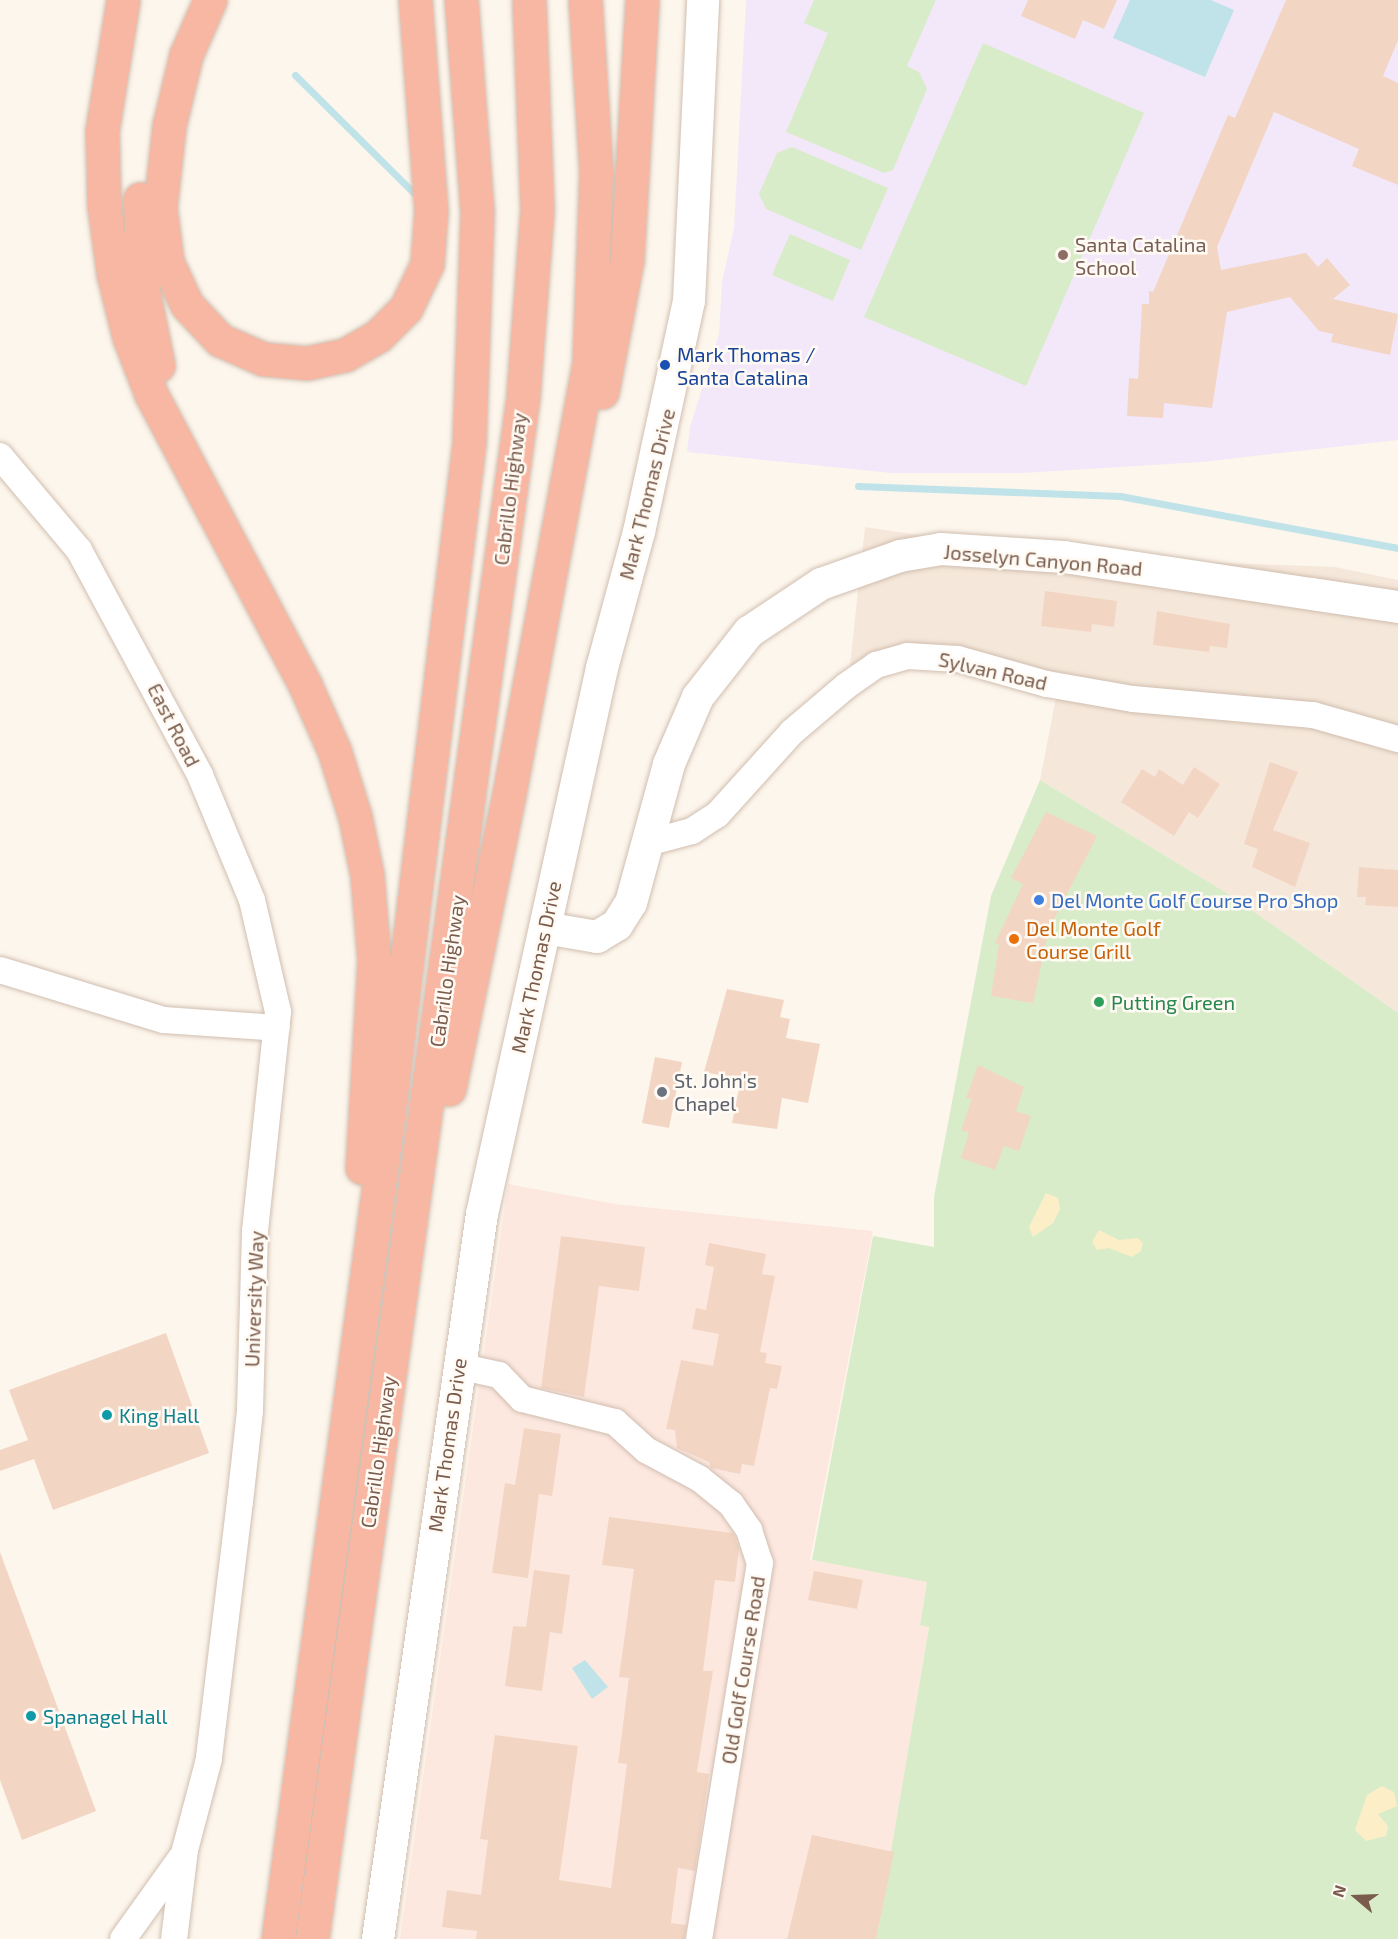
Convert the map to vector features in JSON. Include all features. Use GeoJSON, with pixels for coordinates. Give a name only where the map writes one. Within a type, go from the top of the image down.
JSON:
{"type":"FeatureCollection","features":[{"type":"Feature","properties":{"kind":"highway"},"geometry":{"type":"LineString","coordinates":[[123,0],[102,131],[104,206],[113,273],[147,385],[220,518],[320,717],[342,772],[365,860],[374,961],[352,1386]]}},
{"type":"Feature","properties":{"kind":"highway"},"geometry":{"type":"LineString","coordinates":[[186,0],[158,72],[147,123],[140,199],[141,268],[160,369],[220,518]]}},
{"type":"Feature","properties":{"kind":"highway"},"geometry":{"type":"LineString","coordinates":[[210,0],[186,55],[169,126],[160,208],[167,262],[187,305],[220,340],[263,359],[307,363],[345,355],[378,336],[406,308],[426,264],[431,211],[415,0]]}},
{"type":"Feature","properties":{"kind":"highway","name":"Cabrillo Highway"},"geometry":{"type":"LineString","coordinates":[[279,1939],[352,1386],[469,443],[477,211],[461,0]]}},
{"type":"Feature","properties":{"kind":"highway","name":"Cabrillo Highway"},"geometry":{"type":"LineString","coordinates":[[312,1939],[408,1232],[453,930],[532,302],[537,159],[529,0]]}},
{"type":"Feature","properties":{"kind":"highway"},"geometry":{"type":"LineString","coordinates":[[408,1232],[465,1024],[570,475],[589,361],[595,267],[594,126],[585,0]]}},
{"type":"Feature","properties":{"kind":"highway"},"geometry":{"type":"LineString","coordinates":[[570,475],[609,374],[621,302],[642,0]]}},
{"type":"Feature","properties":{"kind":"street","name":"Mark Thomas Drive"},"geometry":{"type":"LineString","coordinates":[[378,1939],[458,1366],[485,1203],[545,928],[684,329],[692,273],[703,0]]}},
{"type":"Feature","properties":{"kind":"street","name":"East Road"},"geometry":{"type":"LineString","coordinates":[[0,456],[79,550],[200,776],[264,939],[277,1028]]}},
{"type":"Feature","properties":{"kind":"street","name":"Josselyn Canyon Road"},"geometry":{"type":"LineString","coordinates":[[545,928],[597,937],[616,925],[631,903],[651,842],[681,732],[719,664],[781,606],[821,584],[900,556],[941,549],[1065,557],[1398,607]]}},
{"type":"Feature","properties":{"kind":"street","name":"Sylvan Road"},"geometry":{"type":"LineString","coordinates":[[651,842],[692,831],[717,815],[792,732],[846,686],[876,665],[908,656],[958,659],[1047,684],[1133,699],[1313,715],[1398,739]]}},
{"type":"Feature","properties":{"kind":"street"},"geometry":{"type":"LineString","coordinates":[[0,970],[164,1020],[277,1028]]}},
{"type":"Feature","properties":{"kind":"street","name":"University Way"},"geometry":{"type":"LineString","coordinates":[[186,1850],[209,1759],[250,1411],[255,1231],[277,1028]]}},
{"type":"Feature","properties":{"kind":"street","name":"Old Golf Course Road"},"geometry":{"type":"LineString","coordinates":[[458,1366],[499,1375],[522,1399],[615,1422],[646,1450],[700,1479],[731,1504],[750,1530],[760,1563],[699,1939]]}},
{"type":"Feature","properties":{"kind":"street"},"geometry":{"type":"LineString","coordinates":[[123,1939],[186,1850]]}},
{"type":"Feature","properties":{"kind":"street"},"geometry":{"type":"LineString","coordinates":[[174,1939],[186,1850]]}},
{"type":"Feature","properties":{"kind":"shaded area","name":"Santa Catalina School"},"geometry":{"type":"Polygon","coordinates":[[[746,0],[1398,0],[1398,440],[1201,462],[1023,473],[891,473],[687,452],[690,427],[719,334],[722,282],[734,228],[746,0]]]}},
{"type":"Feature","properties":{"kind":"shaded area"},"geometry":{"type":"Polygon","coordinates":[[[865,527],[1064,557],[1335,567],[1398,580],[1398,1013],[1230,895],[1040,780],[1061,672],[850,665],[865,527]]]}},
{"type":"Feature","properties":{"kind":"shaded area"},"geometry":{"type":"Polygon","coordinates":[[[508,1184],[615,1204],[873,1231],[810,1560],[927,1581],[920,1624],[929,1626],[876,1939],[400,1939],[508,1184]]]}},
{"type":"Feature","properties":{"kind":"green space"},"geometry":{"type":"Polygon","coordinates":[[[814,0],[936,0],[907,66],[919,72],[927,89],[893,170],[884,173],[786,132],[828,33],[804,23],[814,0]]]}},
{"type":"Feature","properties":{"kind":"green space"},"geometry":{"type":"Polygon","coordinates":[[[983,43],[1144,113],[1026,386],[864,317],[983,43]]]}},
{"type":"Feature","properties":{"kind":"green space"},"geometry":{"type":"Polygon","coordinates":[[[792,147],[888,188],[861,250],[766,209],[759,194],[777,153],[792,147]]]}},
{"type":"Feature","properties":{"kind":"green space"},"geometry":{"type":"Polygon","coordinates":[[[790,234],[850,260],[833,301],[772,275],[790,234]]]}},
{"type":"Feature","properties":{"kind":"green space"},"geometry":{"type":"Polygon","coordinates":[[[1040,780],[1230,895],[1398,1013],[1398,1939],[876,1939],[929,1627],[920,1625],[927,1582],[812,1560],[873,1236],[934,1247],[934,1197],[991,896],[1040,780]]]}},
{"type":"Feature","properties":{"kind":"sand"},"geometry":{"type":"Polygon","coordinates":[[[1046,1193],[1058,1198],[1060,1209],[1053,1223],[1033,1237],[1029,1227],[1046,1193]]]}},
{"type":"Feature","properties":{"kind":"sand"},"geometry":{"type":"Polygon","coordinates":[[[1099,1230],[1119,1240],[1138,1238],[1143,1243],[1141,1251],[1132,1257],[1109,1248],[1097,1250],[1092,1242],[1099,1230]]]}},
{"type":"Feature","properties":{"kind":"sand"},"geometry":{"type":"Polygon","coordinates":[[[1382,1786],[1394,1792],[1397,1806],[1378,1814],[1388,1826],[1386,1836],[1366,1841],[1355,1830],[1367,1795],[1382,1786]]]}},
{"type":"Feature","properties":{"kind":"water"},"geometry":{"type":"Polygon","coordinates":[[[1130,0],[1211,0],[1234,10],[1205,77],[1113,38],[1130,0]]]}},
{"type":"Feature","properties":{"kind":"water"},"geometry":{"type":"Polygon","coordinates":[[[585,1660],[608,1687],[592,1699],[572,1668],[585,1660]]]}},
{"type":"Feature","properties":{"kind":"building"},"geometry":{"type":"Polygon","coordinates":[[[1028,0],[1117,0],[1104,29],[1083,20],[1075,39],[1021,16],[1028,0]]]}},
{"type":"Feature","properties":{"kind":"building"},"geometry":{"type":"Polygon","coordinates":[[[1286,0],[1398,0],[1398,40],[1383,76],[1398,83],[1398,185],[1352,166],[1359,149],[1274,112],[1217,247],[1221,270],[1306,253],[1318,267],[1327,258],[1350,285],[1333,299],[1398,314],[1390,355],[1331,342],[1333,334],[1319,331],[1290,297],[1227,312],[1212,408],[1164,403],[1163,418],[1127,416],[1129,378],[1138,379],[1142,304],[1149,304],[1149,291],[1153,292],[1228,115],[1235,118],[1286,0]]]}},
{"type":"Feature","properties":{"kind":"building"},"geometry":{"type":"Polygon","coordinates":[[[1045,591],[1117,601],[1114,627],[1092,624],[1091,632],[1041,626],[1045,591]]]}},
{"type":"Feature","properties":{"kind":"building"},"geometry":{"type":"Polygon","coordinates":[[[1157,611],[1230,624],[1227,648],[1210,646],[1209,652],[1153,645],[1157,611]]]}},
{"type":"Feature","properties":{"kind":"building"},"geometry":{"type":"Polygon","coordinates":[[[1270,762],[1298,772],[1273,830],[1310,843],[1295,887],[1252,867],[1258,849],[1244,844],[1270,762]]]}},
{"type":"Feature","properties":{"kind":"building"},"geometry":{"type":"Polygon","coordinates":[[[1194,767],[1220,784],[1198,818],[1189,812],[1174,836],[1121,802],[1142,769],[1155,777],[1159,769],[1183,785],[1194,767]]]}},
{"type":"Feature","properties":{"kind":"building","name":"Del Monte Golf Course Pro Shop"},"geometry":{"type":"Polygon","coordinates":[[[1046,812],[1097,836],[1049,929],[1033,1003],[991,996],[999,944],[995,943],[1023,884],[1011,878],[1046,812]]]}},
{"type":"Feature","properties":{"kind":"building"},"geometry":{"type":"Polygon","coordinates":[[[1359,867],[1398,870],[1398,907],[1365,905],[1366,897],[1357,897],[1359,867]]]}},
{"type":"Feature","properties":{"kind":"building"},"geometry":{"type":"Polygon","coordinates":[[[727,989],[784,1000],[780,1017],[790,1019],[786,1038],[820,1044],[808,1103],[782,1098],[777,1129],[732,1123],[741,1079],[704,1072],[727,989]]]}},
{"type":"Feature","properties":{"kind":"building","name":"St. John's Chapel"},"geometry":{"type":"Polygon","coordinates":[[[655,1057],[682,1062],[669,1128],[642,1123],[655,1057]]]}},
{"type":"Feature","properties":{"kind":"building"},"geometry":{"type":"Polygon","coordinates":[[[978,1065],[1024,1087],[1016,1111],[1031,1116],[1019,1151],[1004,1146],[995,1170],[961,1158],[969,1133],[961,1130],[972,1099],[966,1098],[978,1065]]]}},
{"type":"Feature","properties":{"kind":"building"},"geometry":{"type":"Polygon","coordinates":[[[561,1236],[645,1247],[639,1291],[599,1286],[584,1397],[541,1388],[561,1236]]]}},
{"type":"Feature","properties":{"kind":"building"},"geometry":{"type":"Polygon","coordinates":[[[709,1243],[766,1254],[762,1274],[775,1276],[760,1352],[767,1353],[765,1363],[782,1366],[777,1389],[770,1388],[754,1466],[742,1464],[740,1474],[711,1468],[709,1462],[677,1448],[675,1430],[666,1429],[681,1360],[713,1366],[719,1334],[692,1329],[696,1308],[706,1310],[714,1267],[705,1265],[709,1243]]]}},
{"type":"Feature","properties":{"kind":"building","name":"King Hall"},"geometry":{"type":"Polygon","coordinates":[[[166,1333],[209,1453],[53,1510],[34,1459],[0,1471],[0,1450],[28,1440],[9,1390],[166,1333]]]}},
{"type":"Feature","properties":{"kind":"building"},"geometry":{"type":"Polygon","coordinates":[[[524,1428],[561,1434],[552,1496],[539,1494],[528,1578],[492,1573],[505,1483],[515,1485],[524,1428]]]}},
{"type":"Feature","properties":{"kind":"building"},"geometry":{"type":"Polygon","coordinates":[[[609,1517],[733,1533],[739,1548],[735,1582],[715,1580],[703,1671],[713,1671],[697,1772],[709,1774],[695,1871],[678,1868],[671,1923],[686,1925],[684,1939],[476,1939],[477,1931],[442,1927],[447,1890],[481,1895],[488,1840],[480,1839],[495,1735],[578,1746],[559,1880],[611,1888],[627,1764],[618,1763],[629,1678],[619,1677],[634,1569],[602,1565],[609,1517]]]}},
{"type":"Feature","properties":{"kind":"building","name":"Spanagel Hall"},"geometry":{"type":"Polygon","coordinates":[[[0,1552],[96,1811],[22,1840],[0,1780],[0,1552]]]}},
{"type":"Feature","properties":{"kind":"building"},"geometry":{"type":"Polygon","coordinates":[[[534,1570],[570,1575],[562,1634],[550,1632],[542,1691],[505,1686],[513,1626],[526,1627],[534,1570]]]}},
{"type":"Feature","properties":{"kind":"building"},"geometry":{"type":"Polygon","coordinates":[[[814,1571],[863,1580],[857,1609],[808,1600],[814,1571]]]}},
{"type":"Feature","properties":{"kind":"building"},"geometry":{"type":"Polygon","coordinates":[[[812,1835],[894,1852],[876,1939],[787,1939],[812,1835]]]}},
{"type":"Feature","properties":{"kind":"waterway"},"geometry":{"type":"LineString","coordinates":[[295,75],[414,193]]}},
{"type":"Feature","properties":{"kind":"waterway"},"geometry":{"type":"LineString","coordinates":[[858,486],[1120,496],[1398,548]]}},
{"type":"Feature","properties":{"kind":"place","name":"Santa Catalina School"},"geometry":{"type":"Point","coordinates":[1063,255]}},
{"type":"Feature","properties":{"kind":"place","name":"Mark Thomas / Santa Catalina"},"geometry":{"type":"Point","coordinates":[665,365]}},
{"type":"Feature","properties":{"kind":"place","name":"Del Monte Golf Course Pro Shop"},"geometry":{"type":"Point","coordinates":[1039,900]}},
{"type":"Feature","properties":{"kind":"place","name":"Del Monte Golf Course Grill"},"geometry":{"type":"Point","coordinates":[1014,939]}},
{"type":"Feature","properties":{"kind":"place","name":"Putting Green"},"geometry":{"type":"Point","coordinates":[1099,1002]}},
{"type":"Feature","properties":{"kind":"place","name":"St. John's Chapel"},"geometry":{"type":"Point","coordinates":[662,1092]}},
{"type":"Feature","properties":{"kind":"place","name":"King Hall"},"geometry":{"type":"Point","coordinates":[107,1415]}},
{"type":"Feature","properties":{"kind":"place","name":"Spanagel Hall"},"geometry":{"type":"Point","coordinates":[31,1716]}}]}
